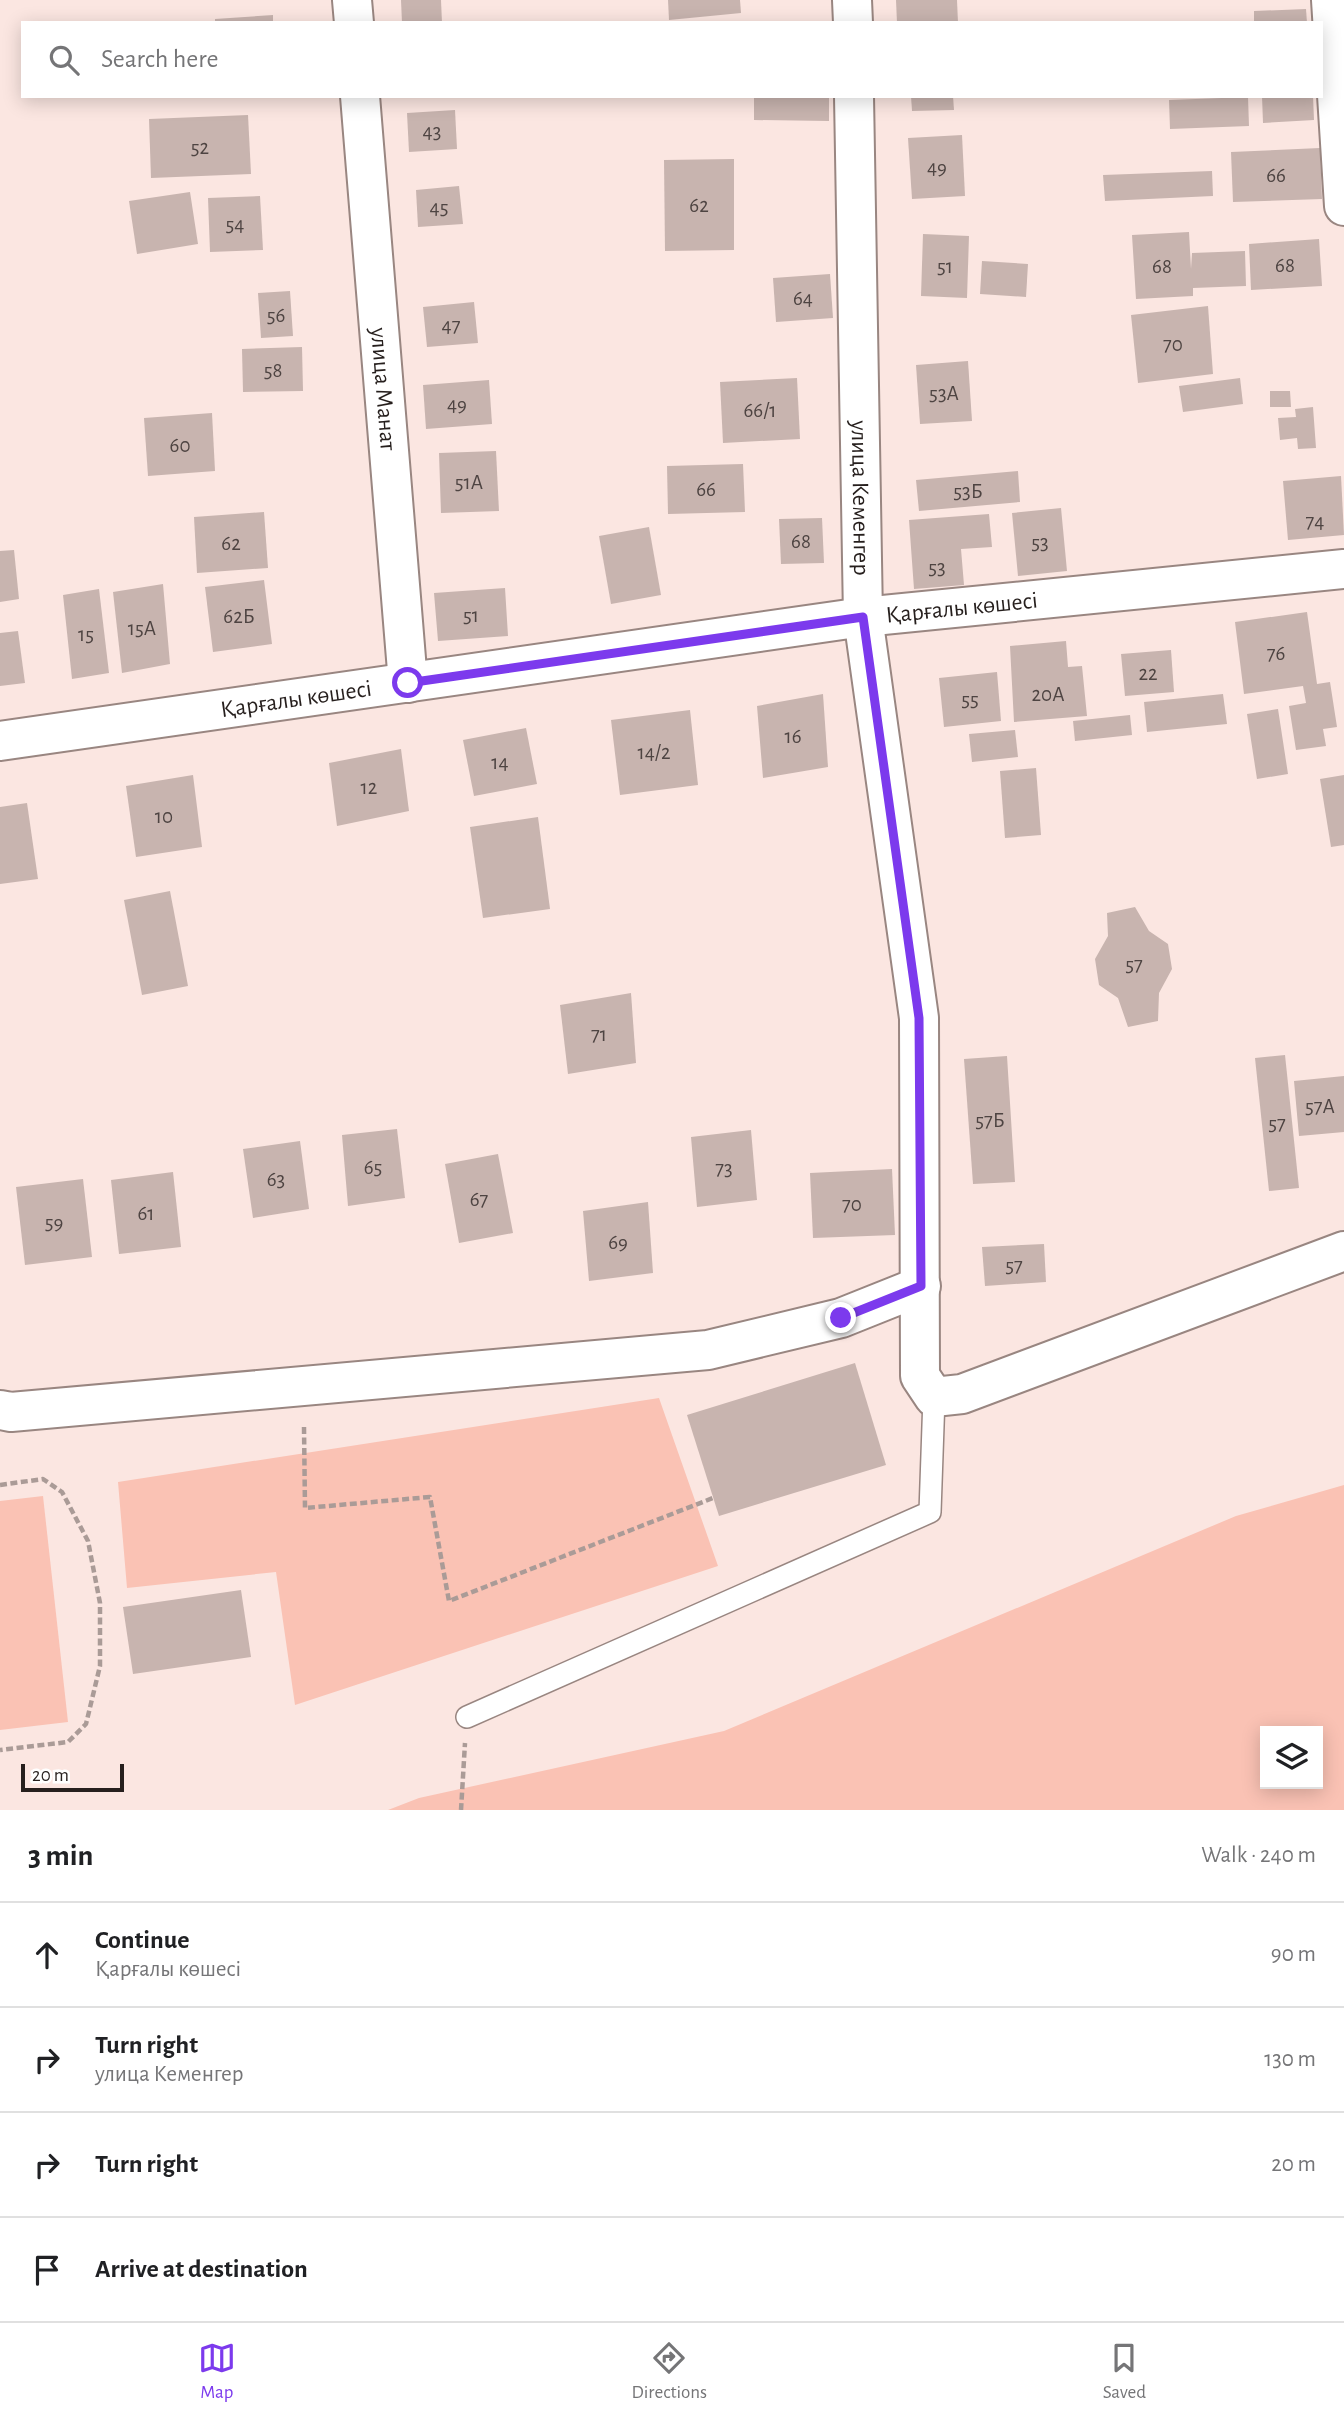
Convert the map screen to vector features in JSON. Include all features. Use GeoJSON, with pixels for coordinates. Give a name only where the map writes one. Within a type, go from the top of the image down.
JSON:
{"type":"FeatureCollection","features":[{"type":"Feature","properties":{"kind":"street"},"geometry":{"type":"LineString","coordinates":[[352,0],[354,21]]}},
{"type":"Feature","properties":{"kind":"street"},"geometry":{"type":"LineString","coordinates":[[852,0],[853,21]]}},
{"type":"Feature","properties":{"kind":"street"},"geometry":{"type":"LineString","coordinates":[[1331,0],[1344,206]]}},
{"type":"Feature","properties":{"kind":"street","name":"улица Манат"},"geometry":{"type":"LineString","coordinates":[[360,98],[408,683]]}},
{"type":"Feature","properties":{"kind":"street","name":"улица Кеменгер"},"geometry":{"type":"LineString","coordinates":[[854,98],[863,617],[919,1018],[920,1376],[934,1398]]}},
{"type":"Feature","properties":{"kind":"street","name":"Қарғалы көшесі"},"geometry":{"type":"LineString","coordinates":[[0,741],[863,617],[1344,569]]}},
{"type":"Feature","properties":{"kind":"street"},"geometry":{"type":"LineString","coordinates":[[934,1398],[962,1394],[1344,1251]]}},
{"type":"Feature","properties":{"kind":"street"},"geometry":{"type":"LineString","coordinates":[[0,1410],[11,1412],[709,1350],[841,1318],[921,1286]]}},
{"type":"Feature","properties":{"kind":"lane"},"geometry":{"type":"LineString","coordinates":[[467,1717],[929,1512],[934,1398]]}},
{"type":"Feature","properties":{"kind":"path"},"geometry":{"type":"LineString","coordinates":[[304,1427],[305,1508],[430,1497],[449,1601],[713,1498]]}},
{"type":"Feature","properties":{"kind":"path"},"geometry":{"type":"LineString","coordinates":[[0,1485],[43,1479],[62,1492],[88,1541],[100,1602],[100,1666],[86,1724],[68,1742],[0,1750]]}},
{"type":"Feature","properties":{"kind":"path"},"geometry":{"type":"LineString","coordinates":[[461,1810],[467,1717]]}},
{"type":"Feature","properties":{"kind":"shaded area"},"geometry":{"type":"Polygon","coordinates":[[[659,1398],[718,1566],[295,1705],[276,1572],[127,1588],[118,1482],[659,1398]]]}},
{"type":"Feature","properties":{"kind":"shaded area"},"geometry":{"type":"Polygon","coordinates":[[[1344,1485],[1344,1810],[388,1810],[419,1798],[724,1731],[1236,1516],[1344,1485]]]}},
{"type":"Feature","properties":{"kind":"shaded area"},"geometry":{"type":"Polygon","coordinates":[[[43,1496],[68,1722],[0,1730],[0,1501],[43,1496]]]}},
{"type":"Feature","properties":{"kind":"building"},"geometry":{"type":"Polygon","coordinates":[[[401,0],[441,0],[442,21],[402,21],[401,0]]]}},
{"type":"Feature","properties":{"kind":"building"},"geometry":{"type":"Polygon","coordinates":[[[668,0],[740,0],[741,13],[669,20],[668,0]]]}},
{"type":"Feature","properties":{"kind":"building"},"geometry":{"type":"Polygon","coordinates":[[[896,0],[957,0],[958,21],[897,21],[896,0]]]}},
{"type":"Feature","properties":{"kind":"building"},"geometry":{"type":"Polygon","coordinates":[[[1306,9],[1307,21],[1254,21],[1254,11],[1306,9]]]}},
{"type":"Feature","properties":{"kind":"building"},"geometry":{"type":"Polygon","coordinates":[[[273,15],[273,21],[215,19],[273,15]]]}},
{"type":"Feature","properties":{"kind":"building"},"geometry":{"type":"Polygon","coordinates":[[[754,98],[829,98],[829,121],[754,120],[754,98]]]}},
{"type":"Feature","properties":{"kind":"building"},"geometry":{"type":"Polygon","coordinates":[[[911,98],[953,98],[954,110],[912,111],[911,98]]]}},
{"type":"Feature","properties":{"kind":"building"},"geometry":{"type":"Polygon","coordinates":[[[1248,98],[1249,126],[1170,129],[1169,100],[1248,98]]]}},
{"type":"Feature","properties":{"kind":"building"},"geometry":{"type":"Polygon","coordinates":[[[1262,98],[1313,98],[1314,120],[1263,123],[1262,98]]]}},
{"type":"Feature","properties":{"kind":"building"},"geometry":{"type":"Polygon","coordinates":[[[455,110],[457,149],[409,152],[407,113],[455,110]]]}},
{"type":"Feature","properties":{"kind":"building"},"geometry":{"type":"Polygon","coordinates":[[[248,115],[251,174],[151,178],[149,119],[248,115]]]}},
{"type":"Feature","properties":{"kind":"building"},"geometry":{"type":"Polygon","coordinates":[[[962,135],[965,196],[912,199],[908,138],[962,135]]]}},
{"type":"Feature","properties":{"kind":"building"},"geometry":{"type":"Polygon","coordinates":[[[1320,148],[1322,199],[1233,202],[1231,152],[1320,148]]]}},
{"type":"Feature","properties":{"kind":"building"},"geometry":{"type":"Polygon","coordinates":[[[734,159],[734,250],[665,251],[664,160],[734,159]]]}},
{"type":"Feature","properties":{"kind":"building"},"geometry":{"type":"Polygon","coordinates":[[[1212,171],[1213,196],[1105,201],[1103,175],[1212,171]]]}},
{"type":"Feature","properties":{"kind":"building"},"geometry":{"type":"Polygon","coordinates":[[[459,186],[463,224],[418,227],[416,190],[459,186]]]}},
{"type":"Feature","properties":{"kind":"building"},"geometry":{"type":"Polygon","coordinates":[[[190,192],[198,244],[137,254],[129,201],[190,192]]]}},
{"type":"Feature","properties":{"kind":"building"},"geometry":{"type":"Polygon","coordinates":[[[260,196],[263,250],[210,252],[208,198],[260,196]]]}},
{"type":"Feature","properties":{"kind":"building"},"geometry":{"type":"Polygon","coordinates":[[[1189,232],[1191,269],[1192,253],[1245,251],[1246,286],[1193,288],[1193,296],[1136,299],[1132,235],[1189,232]]]}},
{"type":"Feature","properties":{"kind":"building"},"geometry":{"type":"Polygon","coordinates":[[[923,234],[969,236],[967,298],[921,296],[923,234]]]}},
{"type":"Feature","properties":{"kind":"building"},"geometry":{"type":"Polygon","coordinates":[[[1319,239],[1322,286],[1251,290],[1249,244],[1319,239]]]}},
{"type":"Feature","properties":{"kind":"building"},"geometry":{"type":"Polygon","coordinates":[[[982,261],[1028,264],[1026,297],[980,294],[982,261]]]}},
{"type":"Feature","properties":{"kind":"building"},"geometry":{"type":"Polygon","coordinates":[[[830,274],[833,318],[776,322],[773,278],[830,274]]]}},
{"type":"Feature","properties":{"kind":"building"},"geometry":{"type":"Polygon","coordinates":[[[290,291],[293,336],[261,338],[258,293],[290,291]]]}},
{"type":"Feature","properties":{"kind":"building"},"geometry":{"type":"Polygon","coordinates":[[[474,302],[478,343],[427,347],[423,307],[474,302]]]}},
{"type":"Feature","properties":{"kind":"building"},"geometry":{"type":"Polygon","coordinates":[[[1208,306],[1213,374],[1138,383],[1131,315],[1208,306]]]}},
{"type":"Feature","properties":{"kind":"building"},"geometry":{"type":"Polygon","coordinates":[[[302,347],[303,391],[243,392],[242,349],[302,347]]]}},
{"type":"Feature","properties":{"kind":"building"},"geometry":{"type":"Polygon","coordinates":[[[968,361],[972,421],[920,424],[916,365],[968,361]]]}},
{"type":"Feature","properties":{"kind":"building"},"geometry":{"type":"Polygon","coordinates":[[[797,378],[800,439],[723,443],[720,382],[797,378]]]}},
{"type":"Feature","properties":{"kind":"building"},"geometry":{"type":"Polygon","coordinates":[[[1240,378],[1243,404],[1183,412],[1179,386],[1240,378]]]}},
{"type":"Feature","properties":{"kind":"building"},"geometry":{"type":"Polygon","coordinates":[[[489,380],[492,424],[426,429],[423,385],[489,380]]]}},
{"type":"Feature","properties":{"kind":"building"},"geometry":{"type":"Polygon","coordinates":[[[1270,391],[1290,391],[1291,407],[1270,407],[1270,391]]]}},
{"type":"Feature","properties":{"kind":"building"},"geometry":{"type":"Polygon","coordinates":[[[1313,407],[1316,448],[1298,449],[1297,438],[1280,440],[1278,418],[1296,417],[1295,409],[1313,407]]]}},
{"type":"Feature","properties":{"kind":"building"},"geometry":{"type":"Polygon","coordinates":[[[212,413],[215,471],[148,476],[144,418],[212,413]]]}},
{"type":"Feature","properties":{"kind":"building"},"geometry":{"type":"Polygon","coordinates":[[[496,451],[499,511],[441,513],[439,453],[496,451]]]}},
{"type":"Feature","properties":{"kind":"building"},"geometry":{"type":"Polygon","coordinates":[[[743,464],[745,512],[668,514],[667,466],[743,464]]]}},
{"type":"Feature","properties":{"kind":"building"},"geometry":{"type":"Polygon","coordinates":[[[1018,471],[1020,502],[919,511],[916,480],[1018,471]]]}},
{"type":"Feature","properties":{"kind":"building"},"geometry":{"type":"Polygon","coordinates":[[[1341,476],[1344,535],[1288,540],[1283,481],[1341,476]]]}},
{"type":"Feature","properties":{"kind":"building"},"geometry":{"type":"Polygon","coordinates":[[[1061,508],[1067,571],[1018,576],[1012,513],[1061,508]]]}},
{"type":"Feature","properties":{"kind":"building"},"geometry":{"type":"Polygon","coordinates":[[[264,512],[268,568],[197,573],[194,517],[264,512]]]}},
{"type":"Feature","properties":{"kind":"building"},"geometry":{"type":"Polygon","coordinates":[[[989,514],[992,547],[961,549],[964,585],[914,589],[909,520],[989,514]]]}},
{"type":"Feature","properties":{"kind":"building"},"geometry":{"type":"Polygon","coordinates":[[[822,518],[824,563],[781,564],[779,519],[822,518]]]}},
{"type":"Feature","properties":{"kind":"building"},"geometry":{"type":"Polygon","coordinates":[[[649,527],[661,595],[611,604],[599,536],[649,527]]]}},
{"type":"Feature","properties":{"kind":"building"},"geometry":{"type":"Polygon","coordinates":[[[14,550],[19,599],[0,602],[0,551],[14,550]]]}},
{"type":"Feature","properties":{"kind":"building"},"geometry":{"type":"Polygon","coordinates":[[[264,580],[272,644],[213,652],[205,587],[264,580]]]}},
{"type":"Feature","properties":{"kind":"building"},"geometry":{"type":"Polygon","coordinates":[[[163,584],[170,664],[122,673],[113,592],[163,584]]]}},
{"type":"Feature","properties":{"kind":"building"},"geometry":{"type":"Polygon","coordinates":[[[505,588],[508,636],[438,641],[434,593],[505,588]]]}},
{"type":"Feature","properties":{"kind":"building"},"geometry":{"type":"Polygon","coordinates":[[[99,589],[109,673],[72,679],[63,595],[99,589]]]}},
{"type":"Feature","properties":{"kind":"building"},"geometry":{"type":"Polygon","coordinates":[[[1307,612],[1317,684],[1330,682],[1337,727],[1323,729],[1326,746],[1296,750],[1289,706],[1306,703],[1303,686],[1244,694],[1235,622],[1307,612]]]}},
{"type":"Feature","properties":{"kind":"building"},"geometry":{"type":"Polygon","coordinates":[[[18,631],[25,683],[0,686],[0,633],[18,631]]]}},
{"type":"Feature","properties":{"kind":"building"},"geometry":{"type":"Polygon","coordinates":[[[1066,641],[1068,667],[1082,666],[1087,716],[1014,722],[1010,646],[1066,641]]]}},
{"type":"Feature","properties":{"kind":"building"},"geometry":{"type":"Polygon","coordinates":[[[1171,650],[1174,692],[1125,696],[1121,654],[1171,650]]]}},
{"type":"Feature","properties":{"kind":"building"},"geometry":{"type":"Polygon","coordinates":[[[997,672],[1001,721],[944,727],[939,678],[997,672]]]}},
{"type":"Feature","properties":{"kind":"building"},"geometry":{"type":"Polygon","coordinates":[[[823,694],[828,767],[763,778],[757,706],[823,694]]]}},
{"type":"Feature","properties":{"kind":"building"},"geometry":{"type":"Polygon","coordinates":[[[1223,694],[1227,724],[1147,732],[1144,702],[1223,694]]]}},
{"type":"Feature","properties":{"kind":"building"},"geometry":{"type":"Polygon","coordinates":[[[1278,709],[1288,774],[1257,779],[1247,714],[1278,709]]]}},
{"type":"Feature","properties":{"kind":"building"},"geometry":{"type":"Polygon","coordinates":[[[690,710],[698,785],[620,795],[611,720],[690,710]]]}},
{"type":"Feature","properties":{"kind":"building"},"geometry":{"type":"Polygon","coordinates":[[[1130,715],[1132,735],[1075,741],[1073,721],[1130,715]]]}},
{"type":"Feature","properties":{"kind":"building"},"geometry":{"type":"Polygon","coordinates":[[[526,728],[537,784],[474,796],[463,740],[526,728]]]}},
{"type":"Feature","properties":{"kind":"building"},"geometry":{"type":"Polygon","coordinates":[[[1015,730],[1018,757],[972,762],[969,734],[1015,730]]]}},
{"type":"Feature","properties":{"kind":"building"},"geometry":{"type":"Polygon","coordinates":[[[401,749],[409,811],[337,826],[329,763],[401,749]]]}},
{"type":"Feature","properties":{"kind":"building"},"geometry":{"type":"Polygon","coordinates":[[[1036,768],[1041,835],[1005,838],[1000,771],[1036,768]]]}},
{"type":"Feature","properties":{"kind":"building"},"geometry":{"type":"Polygon","coordinates":[[[193,775],[202,847],[136,857],[126,786],[193,775]]]}},
{"type":"Feature","properties":{"kind":"building"},"geometry":{"type":"Polygon","coordinates":[[[1344,775],[1344,845],[1331,847],[1320,779],[1344,775]]]}},
{"type":"Feature","properties":{"kind":"building"},"geometry":{"type":"Polygon","coordinates":[[[27,803],[38,879],[0,884],[0,807],[27,803]]]}},
{"type":"Feature","properties":{"kind":"building"},"geometry":{"type":"Polygon","coordinates":[[[538,817],[550,909],[483,918],[470,827],[538,817]]]}},
{"type":"Feature","properties":{"kind":"building"},"geometry":{"type":"Polygon","coordinates":[[[170,891],[188,986],[142,995],[124,900],[170,891]]]}},
{"type":"Feature","properties":{"kind":"building"},"geometry":{"type":"Polygon","coordinates":[[[1135,907],[1149,931],[1168,944],[1172,969],[1159,993],[1158,1021],[1128,1027],[1118,998],[1099,985],[1095,959],[1108,936],[1107,913],[1135,907]]]}},
{"type":"Feature","properties":{"kind":"building"},"geometry":{"type":"Polygon","coordinates":[[[631,993],[636,1063],[568,1074],[560,1005],[631,993]]]}},
{"type":"Feature","properties":{"kind":"building"},"geometry":{"type":"Polygon","coordinates":[[[1285,1055],[1299,1188],[1269,1191],[1255,1058],[1285,1055]]]}},
{"type":"Feature","properties":{"kind":"building"},"geometry":{"type":"Polygon","coordinates":[[[1007,1056],[1015,1182],[973,1184],[964,1059],[1007,1056]]]}},
{"type":"Feature","properties":{"kind":"building"},"geometry":{"type":"Polygon","coordinates":[[[1344,1076],[1344,1132],[1299,1136],[1294,1081],[1344,1076]]]}},
{"type":"Feature","properties":{"kind":"building"},"geometry":{"type":"Polygon","coordinates":[[[397,1129],[405,1198],[348,1206],[342,1135],[397,1129]]]}},
{"type":"Feature","properties":{"kind":"building"},"geometry":{"type":"Polygon","coordinates":[[[751,1130],[757,1200],[697,1207],[691,1137],[751,1130]]]}},
{"type":"Feature","properties":{"kind":"building"},"geometry":{"type":"Polygon","coordinates":[[[300,1141],[309,1209],[253,1218],[243,1149],[300,1141]]]}},
{"type":"Feature","properties":{"kind":"building"},"geometry":{"type":"Polygon","coordinates":[[[498,1154],[513,1233],[459,1243],[445,1164],[498,1154]]]}},
{"type":"Feature","properties":{"kind":"building"},"geometry":{"type":"Polygon","coordinates":[[[892,1169],[895,1235],[813,1238],[810,1173],[892,1169]]]}},
{"type":"Feature","properties":{"kind":"building"},"geometry":{"type":"Polygon","coordinates":[[[173,1172],[181,1247],[119,1254],[111,1180],[173,1172]]]}},
{"type":"Feature","properties":{"kind":"building"},"geometry":{"type":"Polygon","coordinates":[[[83,1179],[92,1257],[25,1265],[16,1187],[83,1179]]]}},
{"type":"Feature","properties":{"kind":"building"},"geometry":{"type":"Polygon","coordinates":[[[648,1202],[653,1273],[589,1281],[583,1211],[648,1202]]]}},
{"type":"Feature","properties":{"kind":"building"},"geometry":{"type":"Polygon","coordinates":[[[1044,1244],[1046,1282],[985,1286],[982,1247],[1044,1244]]]}},
{"type":"Feature","properties":{"kind":"building"},"geometry":{"type":"Polygon","coordinates":[[[855,1363],[886,1465],[719,1516],[687,1415],[855,1363]]]}},
{"type":"Feature","properties":{"kind":"building"},"geometry":{"type":"Polygon","coordinates":[[[241,1590],[251,1657],[133,1674],[123,1607],[241,1590]]]}},
{"type":"Feature","properties":{"kind":"route"},"geometry":{"type":"LineString","coordinates":[[408,683],[863,617],[919,1018],[921,1286],[841,1318]]}}]}
